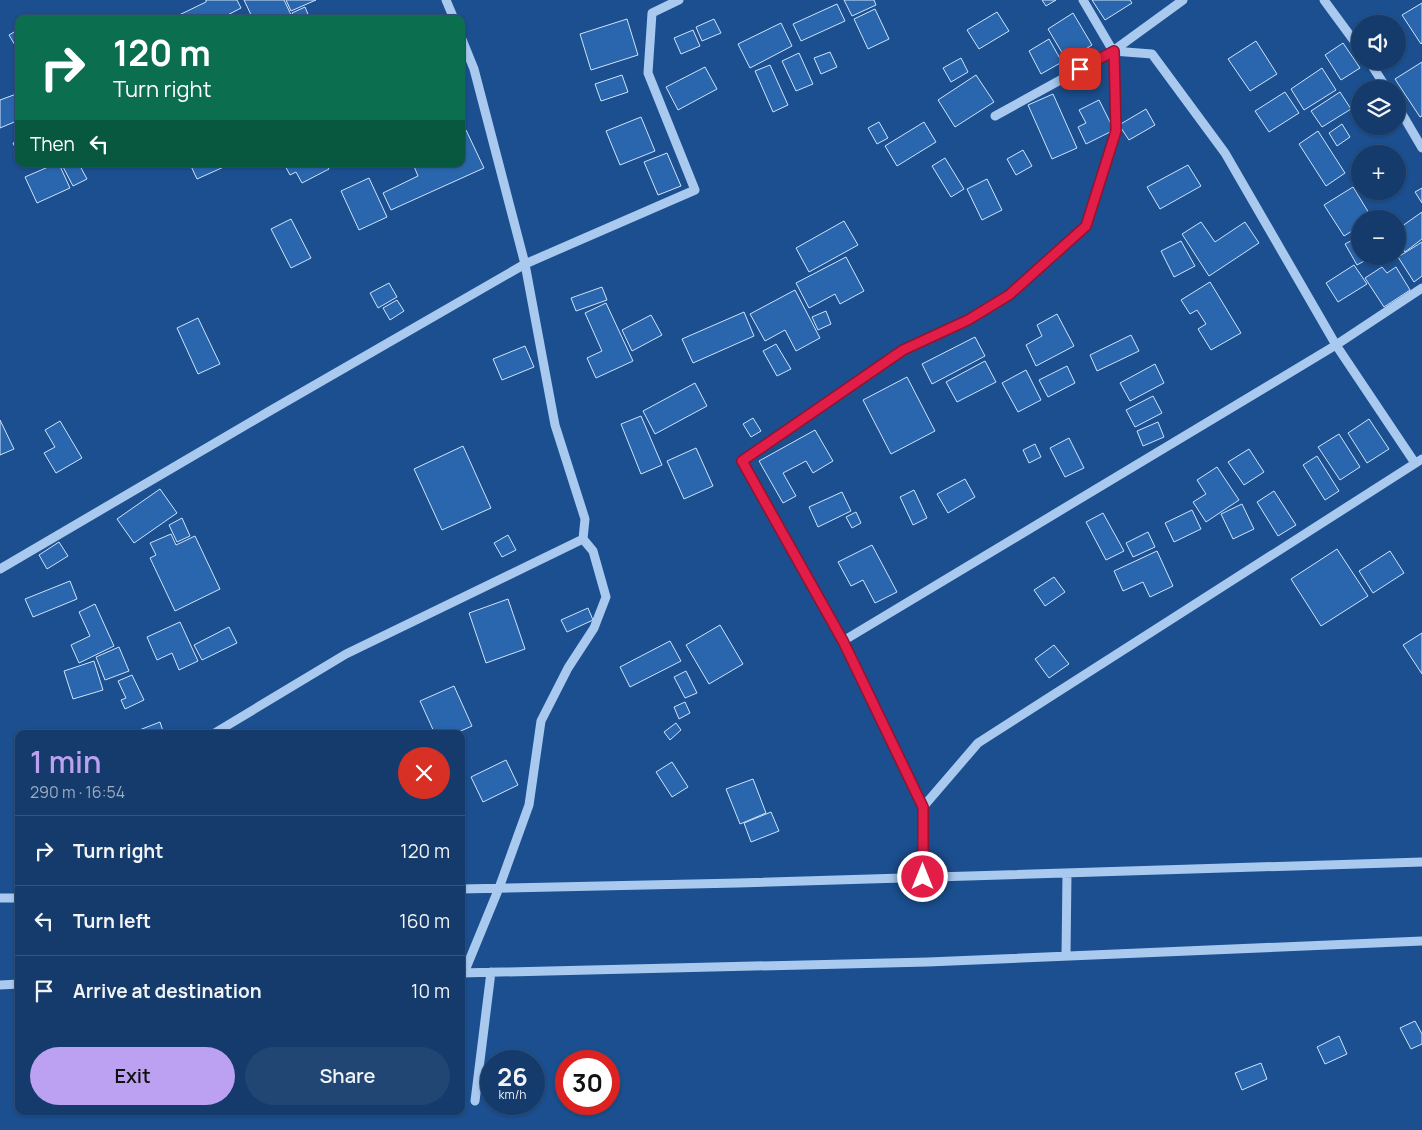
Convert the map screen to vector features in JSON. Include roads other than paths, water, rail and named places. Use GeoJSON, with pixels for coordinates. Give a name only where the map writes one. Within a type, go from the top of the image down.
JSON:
{"type":"FeatureCollection","features":[{"type":"Feature","properties":{"kind":"street"},"geometry":{"type":"LineString","coordinates":[[446,0],[452,15]]}},
{"type":"Feature","properties":{"kind":"street"},"geometry":{"type":"LineString","coordinates":[[0,570],[276,407],[525,264],[695,190],[648,73],[652,13],[679,0]]}},
{"type":"Feature","properties":{"kind":"street"},"geometry":{"type":"LineString","coordinates":[[923,877],[923,807],[843,641],[742,461],[903,350],[968,320],[1009,295],[1086,226],[1116,131],[1114,51],[1083,0]]}},
{"type":"Feature","properties":{"kind":"street"},"geometry":{"type":"LineString","coordinates":[[995,116],[1114,51],[1183,0]]}},
{"type":"Feature","properties":{"kind":"street"},"geometry":{"type":"LineString","coordinates":[[1324,0],[1351,37]]}},
{"type":"Feature","properties":{"kind":"street"},"geometry":{"type":"LineString","coordinates":[[465,47],[474,69],[525,264],[554,425],[585,519],[583,539],[594,551],[606,597],[594,628],[568,668],[541,720],[529,805],[499,888],[465,968]]}},
{"type":"Feature","properties":{"kind":"street"},"geometry":{"type":"LineString","coordinates":[[923,807],[978,742],[1419,461],[1336,345],[1225,153],[1152,54],[1114,51]]}},
{"type":"Feature","properties":{"kind":"street"},"geometry":{"type":"LineString","coordinates":[[1406,121],[1422,148]]}},
{"type":"Feature","properties":{"kind":"street"},"geometry":{"type":"LineString","coordinates":[[843,641],[1336,345],[1422,288]]}},
{"type":"Feature","properties":{"kind":"street"},"geometry":{"type":"LineString","coordinates":[[220,730],[346,654],[583,539]]}},
{"type":"Feature","properties":{"kind":"street"},"geometry":{"type":"LineString","coordinates":[[465,889],[1422,862]]}},
{"type":"Feature","properties":{"kind":"street"},"geometry":{"type":"LineString","coordinates":[[1066,956],[1067,873]]}},
{"type":"Feature","properties":{"kind":"street"},"geometry":{"type":"LineString","coordinates":[[0,898],[15,898]]}},
{"type":"Feature","properties":{"kind":"street"},"geometry":{"type":"LineString","coordinates":[[465,973],[928,962],[1422,941]]}},
{"type":"Feature","properties":{"kind":"street"},"geometry":{"type":"LineString","coordinates":[[475,1101],[491,972]]}},
{"type":"Feature","properties":{"kind":"street"},"geometry":{"type":"LineString","coordinates":[[0,984],[15,984]]}}]}
